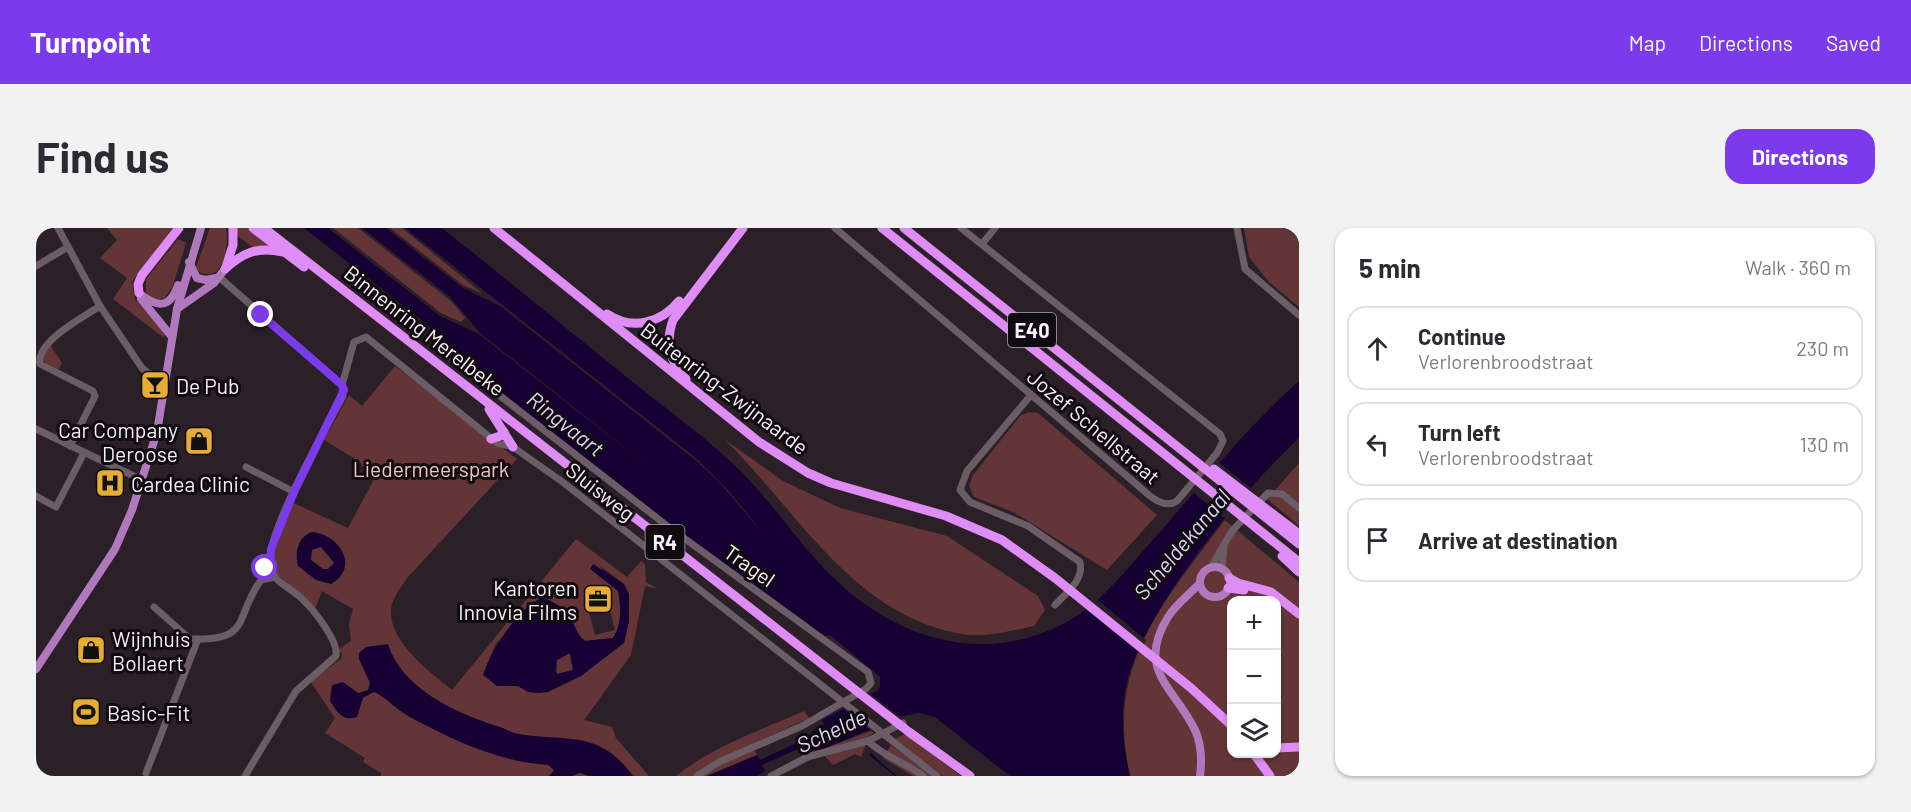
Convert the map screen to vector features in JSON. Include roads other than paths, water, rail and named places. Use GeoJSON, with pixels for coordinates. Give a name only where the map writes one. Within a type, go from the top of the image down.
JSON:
{"type":"FeatureCollection","features":[{"type":"Feature","properties":{"kind":"highway"},"geometry":{"type":"LineString","coordinates":[[139,293],[138,284],[142,275],[179,228]]}},
{"type":"Feature","properties":{"kind":"highway"},"geometry":{"type":"LineString","coordinates":[[222,273],[233,245],[232,228]]}},
{"type":"Feature","properties":{"kind":"highway"},"geometry":{"type":"LineString","coordinates":[[253,228],[330,286],[354,298]]}},
{"type":"Feature","properties":{"kind":"highway","name":"Binnenring Merelbeke"},"geometry":{"type":"LineString","coordinates":[[264,228],[909,732],[970,776]]}},
{"type":"Feature","properties":{"kind":"highway","name":"Buitenring-Zwijnaarde"},"geometry":{"type":"LineString","coordinates":[[494,228],[759,442],[808,473],[853,490],[946,516],[1002,540],[1055,578],[1173,674],[1227,721]]}},
{"type":"Feature","properties":{"kind":"highway"},"geometry":{"type":"LineString","coordinates":[[593,309],[633,323],[650,322],[664,315],[677,303],[736,228]]}},
{"type":"Feature","properties":{"kind":"highway"},"geometry":{"type":"LineString","coordinates":[[704,399],[701,390],[685,378],[672,358],[669,346],[671,327],[676,313],[744,228]]}},
{"type":"Feature","properties":{"kind":"highway","name":"E40"},"geometry":{"type":"LineString","coordinates":[[882,228],[1299,562]]}},
{"type":"Feature","properties":{"kind":"highway","name":"E40"},"geometry":{"type":"LineString","coordinates":[[904,228],[1160,432],[1270,515],[1299,544]]}},
{"type":"Feature","properties":{"kind":"highway"},"geometry":{"type":"LineString","coordinates":[[222,273],[235,260],[254,250],[272,249],[286,253]]}},
{"type":"Feature","properties":{"kind":"highway","name":"R4"},"geometry":{"type":"LineString","coordinates":[[480,397],[513,447]]}},
{"type":"Feature","properties":{"kind":"highway"},"geometry":{"type":"LineString","coordinates":[[491,439],[504,432]]}},
{"type":"Feature","properties":{"kind":"highway"},"geometry":{"type":"LineString","coordinates":[[1270,515],[1299,534]]}},
{"type":"Feature","properties":{"kind":"highway"},"geometry":{"type":"LineString","coordinates":[[1257,530],[1299,572]]}},
{"type":"Feature","properties":{"kind":"highway"},"geometry":{"type":"LineString","coordinates":[[1229,583],[1264,596]]}},
{"type":"Feature","properties":{"kind":"highway"},"geometry":{"type":"LineString","coordinates":[[1229,583],[1238,583],[1271,592],[1299,614]]}},
{"type":"Feature","properties":{"kind":"highway"},"geometry":{"type":"LineString","coordinates":[[1281,606],[1299,621]]}},
{"type":"Feature","properties":{"kind":"highway"},"geometry":{"type":"LineString","coordinates":[[1281,748],[1299,747]]}},
{"type":"Feature","properties":{"kind":"highway"},"geometry":{"type":"LineString","coordinates":[[1257,758],[1270,776]]}},
{"type":"Feature","properties":{"kind":"main road"},"geometry":{"type":"LineString","coordinates":[[36,669],[115,549],[142,480],[157,432],[177,309],[189,262],[201,228]]}},
{"type":"Feature","properties":{"kind":"main road"},"geometry":{"type":"LineString","coordinates":[[189,262],[195,275],[201,280],[222,273]]}},
{"type":"Feature","properties":{"kind":"main road"},"geometry":{"type":"LineString","coordinates":[[177,309],[222,273]]}},
{"type":"Feature","properties":{"kind":"main road"},"geometry":{"type":"LineString","coordinates":[[139,293],[150,303],[165,303],[175,294],[179,282],[185,277]]}},
{"type":"Feature","properties":{"kind":"main road"},"geometry":{"type":"LineString","coordinates":[[139,293],[143,303],[172,337]]}},
{"type":"Feature","properties":{"kind":"main road"},"geometry":{"type":"LineString","coordinates":[[1211,567],[1222,569],[1229,583],[1217,596],[1202,588],[1203,573],[1211,567]]}},
{"type":"Feature","properties":{"kind":"main road"},"geometry":{"type":"LineString","coordinates":[[1200,776],[1200,747],[1195,730],[1167,691],[1160,677],[1156,656],[1162,628],[1169,615],[1187,596],[1202,588]]}},
{"type":"Feature","properties":{"kind":"street"},"geometry":{"type":"LineString","coordinates":[[58,228],[100,306],[145,371],[166,378]]}},
{"type":"Feature","properties":{"kind":"street","name":"Jozef Schellstraat"},"geometry":{"type":"LineString","coordinates":[[835,228],[1156,500],[1168,505],[1177,501],[1216,453],[1223,441],[1220,434],[1210,423],[982,244]]}},
{"type":"Feature","properties":{"kind":"street"},"geometry":{"type":"LineString","coordinates":[[961,228],[982,244],[995,228]]}},
{"type":"Feature","properties":{"kind":"street"},"geometry":{"type":"LineString","coordinates":[[1237,228],[1245,269],[1299,315]]}},
{"type":"Feature","properties":{"kind":"street"},"geometry":{"type":"LineString","coordinates":[[36,266],[68,247]]}},
{"type":"Feature","properties":{"kind":"street"},"geometry":{"type":"LineString","coordinates":[[222,273],[342,385],[343,396],[294,492],[271,549],[270,564],[275,578],[303,599],[335,643],[337,650],[332,662],[296,692],[245,776]]}},
{"type":"Feature","properties":{"kind":"street"},"geometry":{"type":"LineString","coordinates":[[70,446],[95,396],[93,391],[40,364],[39,356],[47,340],[100,306]]}},
{"type":"Feature","properties":{"kind":"street","name":"Sluisweg"},"geometry":{"type":"LineString","coordinates":[[342,385],[354,342],[360,337],[370,338],[420,383],[491,439],[502,446],[513,447],[564,483],[937,776]]}},
{"type":"Feature","properties":{"kind":"street","name":"Tragel"},"geometry":{"type":"LineString","coordinates":[[449,356],[666,525],[868,672],[871,683],[866,689],[802,726],[719,762],[697,776]]}},
{"type":"Feature","properties":{"kind":"street"},"geometry":{"type":"LineString","coordinates":[[1030,395],[967,471],[960,490],[970,502],[1028,526],[1080,562],[1082,572],[1056,605]]}},
{"type":"Feature","properties":{"kind":"street"},"geometry":{"type":"LineString","coordinates":[[36,429],[142,480]]}},
{"type":"Feature","properties":{"kind":"street"},"geometry":{"type":"LineString","coordinates":[[36,496],[56,507],[84,453]]}},
{"type":"Feature","properties":{"kind":"street"},"geometry":{"type":"LineString","coordinates":[[246,467],[294,492]]}},
{"type":"Feature","properties":{"kind":"street"},"geometry":{"type":"LineString","coordinates":[[1211,567],[1224,543],[1268,493],[1282,494],[1299,508]]}},
{"type":"Feature","properties":{"kind":"street"},"geometry":{"type":"LineString","coordinates":[[1222,569],[1224,543]]}},
{"type":"Feature","properties":{"kind":"street"},"geometry":{"type":"LineString","coordinates":[[154,607],[186,637],[198,639],[233,633],[261,580],[262,572],[270,564]]}},
{"type":"Feature","properties":{"kind":"street"},"geometry":{"type":"LineString","coordinates":[[261,580],[275,578]]}},
{"type":"Feature","properties":{"kind":"street"},"geometry":{"type":"LineString","coordinates":[[146,773],[198,639]]}},
{"type":"Feature","properties":{"kind":"street"},"geometry":{"type":"LineString","coordinates":[[771,776],[807,757],[868,741],[904,723]]}},
{"type":"Feature","properties":{"kind":"street"},"geometry":{"type":"LineString","coordinates":[[868,741],[882,754],[899,759],[923,776]]}},
{"type":"Feature","properties":{"kind":"water"},"geometry":{"type":"Polygon","coordinates":[[[304,228],[328,228],[440,316],[479,334],[662,477],[480,333],[450,297],[362,228],[386,228],[463,288],[500,306],[695,460],[719,482],[764,535],[730,492],[696,458],[405,228],[442,228],[719,451],[754,485],[819,563],[845,588],[873,610],[904,627],[936,638],[968,644],[1002,643],[1036,635],[1070,620],[1091,606],[1118,579],[1257,421],[1299,381],[1299,438],[1250,488],[1224,520],[1173,588],[1152,623],[1136,656],[1124,697],[1123,731],[1130,776],[1010,776],[935,717],[919,713],[903,716],[820,750],[816,741],[762,765],[765,771],[757,776],[707,776],[757,755],[760,760],[813,735],[812,731],[824,724],[822,720],[877,691],[880,687],[880,677],[830,635],[824,636],[673,528],[459,361],[428,325],[304,228]]]}},
{"type":"Feature","properties":{"kind":"water"},"geometry":{"type":"Polygon","coordinates":[[[311,532],[330,538],[343,552],[344,569],[340,577],[331,584],[316,580],[298,566],[298,546],[311,532]],[[321,547],[312,550],[311,560],[323,569],[328,569],[334,563],[321,547]]]}},
{"type":"Feature","properties":{"kind":"water"},"geometry":{"type":"Polygon","coordinates":[[[593,564],[624,584],[629,594],[629,621],[624,643],[581,676],[548,692],[528,692],[518,686],[497,686],[483,675],[507,630],[524,610],[543,597],[565,610],[585,641],[613,638],[620,615],[618,591],[590,569],[593,564]],[[570,653],[557,660],[555,670],[557,674],[573,670],[570,653]]]}},
{"type":"Feature","properties":{"kind":"water"},"geometry":{"type":"Polygon","coordinates":[[[388,644],[405,674],[432,697],[448,706],[516,733],[567,738],[595,744],[620,761],[633,776],[589,776],[580,773],[572,776],[549,776],[554,770],[548,765],[511,759],[458,741],[408,716],[374,692],[363,698],[357,717],[344,717],[330,701],[332,685],[343,682],[358,693],[368,690],[370,683],[359,659],[359,653],[366,647],[388,644]]]}},
{"type":"Feature","properties":{"kind":"waterway"},"geometry":{"type":"LineString","coordinates":[[871,754],[880,762]]}},
{"type":"Feature","properties":{"kind":"waterway"},"geometry":{"type":"LineString","coordinates":[[870,755],[896,776]]}},
{"type":"Feature","properties":{"kind":"place","name":"De Pub"},"geometry":{"type":"Point","coordinates":[155,385]}},
{"type":"Feature","properties":{"kind":"place","name":"Car Company Deroose"},"geometry":{"type":"Point","coordinates":[199,441]}},
{"type":"Feature","properties":{"kind":"place","name":"Cardea Clinic"},"geometry":{"type":"Point","coordinates":[110,483]}},
{"type":"Feature","properties":{"kind":"place","name":"Kantoren Innovia Films"},"geometry":{"type":"Point","coordinates":[598,599]}},
{"type":"Feature","properties":{"kind":"place","name":"Wijnhuis Bollaert"},"geometry":{"type":"Point","coordinates":[91,650]}},
{"type":"Feature","properties":{"kind":"place","name":"Basic-Fit"},"geometry":{"type":"Point","coordinates":[86,712]}},
{"type":"Feature","properties":{"kind":"water label","name":"Ringvaart"},"geometry":{"type":"Point","coordinates":[566,423]}},
{"type":"Feature","properties":{"kind":"water label","name":"Scheldekanaal"},"geometry":{"type":"Point","coordinates":[1181,544]}},
{"type":"Feature","properties":{"kind":"water label","name":"Schelde"},"geometry":{"type":"Point","coordinates":[831,730]}},
{"type":"Feature","properties":{"kind":"park label","name":"Liedermeerspark"},"geometry":{"type":"Point","coordinates":[431,468]}}]}
